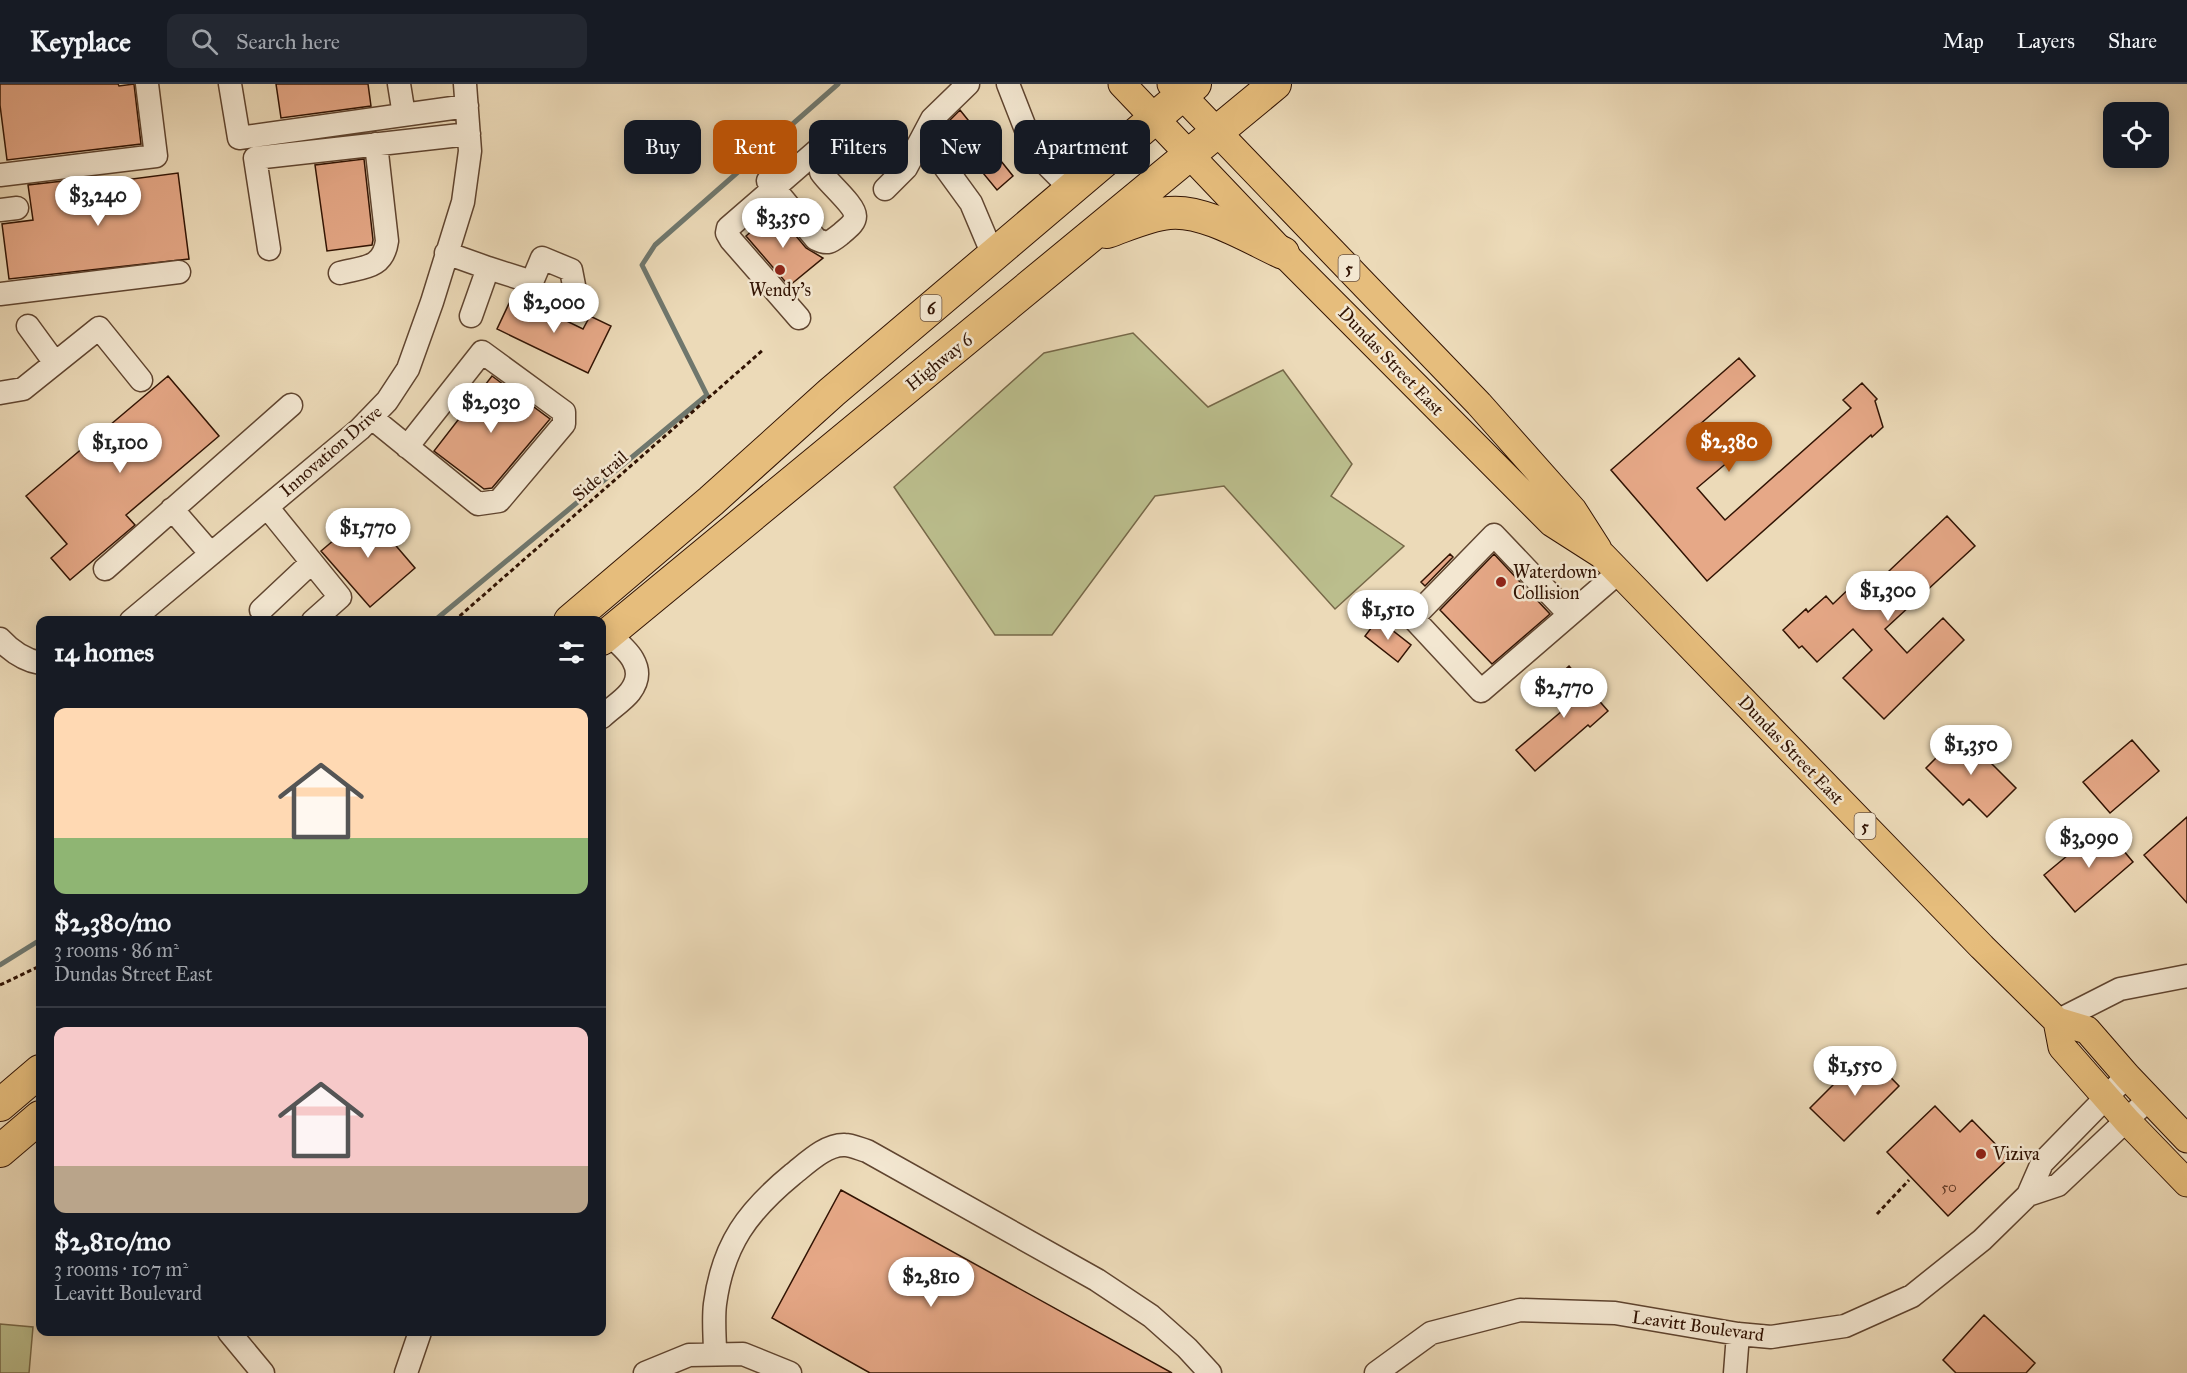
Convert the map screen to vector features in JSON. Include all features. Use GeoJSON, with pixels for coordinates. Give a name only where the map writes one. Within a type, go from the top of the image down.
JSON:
{"type":"FeatureCollection","features":[{"type":"Feature","properties":{"kind":"highway","name":"Highway 6"},"geometry":{"type":"LineString","coordinates":[[606,634],[966,341],[1275,84]]}},
{"type":"Feature","properties":{"kind":"highway","name":"6"},"geometry":{"type":"LineString","coordinates":[[576,616],[711,501],[832,392],[1155,119],[1183,88]]}},
{"type":"Feature","properties":{"kind":"highway"},"geometry":{"type":"LineString","coordinates":[[1089,237],[1157,215],[1185,213],[1214,222],[1283,253]]}},
{"type":"Feature","properties":{"kind":"highway"},"geometry":{"type":"LineString","coordinates":[[0,1106],[36,1074]]}},
{"type":"Feature","properties":{"kind":"highway"},"geometry":{"type":"LineString","coordinates":[[0,1151],[36,1120]]}},
{"type":"Feature","properties":{"kind":"main road","name":"5"},"geometry":{"type":"LineString","coordinates":[[1122,84],[1190,156]]}},
{"type":"Feature","properties":{"kind":"main road","name":"5"},"geometry":{"type":"LineString","coordinates":[[1183,88],[1218,133]]}},
{"type":"Feature","properties":{"kind":"main road","name":"Dundas Street East"},"geometry":{"type":"LineString","coordinates":[[1218,133],[1479,404],[1573,510],[1610,564],[1982,947],[2057,1021],[2087,1030],[2187,1139]]}},
{"type":"Feature","properties":{"kind":"main road","name":"Dundas Street East"},"geometry":{"type":"LineString","coordinates":[[1190,156],[1283,253],[1552,523],[1610,564]]}},
{"type":"Feature","properties":{"kind":"main road"},"geometry":{"type":"LineString","coordinates":[[2057,1021],[2062,1047],[2187,1183]]}},
{"type":"Feature","properties":{"kind":"street"},"geometry":{"type":"LineString","coordinates":[[0,176],[156,156],[147,84]]}},
{"type":"Feature","properties":{"kind":"street"},"geometry":{"type":"LineString","coordinates":[[230,84],[239,138],[404,115],[466,95]]}},
{"type":"Feature","properties":{"kind":"street"},"geometry":{"type":"LineString","coordinates":[[399,84],[404,115]]}},
{"type":"Feature","properties":{"kind":"street"},"geometry":{"type":"LineString","coordinates":[[932,120],[968,84]]}},
{"type":"Feature","properties":{"kind":"street"},"geometry":{"type":"LineString","coordinates":[[1008,84],[1035,153],[1071,189]]}},
{"type":"Feature","properties":{"kind":"street","name":"Innovation Drive"},"geometry":{"type":"LineString","coordinates":[[136,616],[360,429],[387,401],[408,369],[432,302],[463,202],[470,151],[466,95]]}},
{"type":"Feature","properties":{"kind":"street"},"geometry":{"type":"LineString","coordinates":[[269,249],[255,158],[469,134]]}},
{"type":"Feature","properties":{"kind":"street"},"geometry":{"type":"LineString","coordinates":[[770,184],[816,239],[825,243],[831,242],[852,224],[855,217],[853,209],[821,172],[823,159],[838,138],[770,184],[728,228],[727,233],[731,240],[799,318]]}},
{"type":"Feature","properties":{"kind":"street"},"geometry":{"type":"LineString","coordinates":[[885,189],[906,168],[920,142]]}},
{"type":"Feature","properties":{"kind":"street"},"geometry":{"type":"LineString","coordinates":[[340,273],[376,264],[386,250],[387,241],[376,144]]}},
{"type":"Feature","properties":{"kind":"street"},"geometry":{"type":"LineString","coordinates":[[950,174],[971,203],[993,255]]}},
{"type":"Feature","properties":{"kind":"street"},"geometry":{"type":"LineString","coordinates":[[446,253],[532,282],[542,258],[571,270],[577,301]]}},
{"type":"Feature","properties":{"kind":"street"},"geometry":{"type":"LineString","coordinates":[[471,316],[488,268]]}},
{"type":"Feature","properties":{"kind":"street"},"geometry":{"type":"LineString","coordinates":[[0,294],[179,272]]}},
{"type":"Feature","properties":{"kind":"street"},"geometry":{"type":"LineString","coordinates":[[28,326],[55,363]]}},
{"type":"Feature","properties":{"kind":"street"},"geometry":{"type":"LineString","coordinates":[[0,393],[23,389],[99,328],[141,380]]}},
{"type":"Feature","properties":{"kind":"street"},"geometry":{"type":"LineString","coordinates":[[372,418],[407,447],[478,504],[499,501],[564,424],[564,412],[482,352],[407,447]]}},
{"type":"Feature","properties":{"kind":"street"},"geometry":{"type":"LineString","coordinates":[[105,569],[291,405]]}},
{"type":"Feature","properties":{"kind":"street"},"geometry":{"type":"LineString","coordinates":[[267,507],[340,597],[319,616]]}},
{"type":"Feature","properties":{"kind":"street"},"geometry":{"type":"LineString","coordinates":[[172,510],[211,554]]}},
{"type":"Feature","properties":{"kind":"street"},"geometry":{"type":"LineString","coordinates":[[1569,614],[1494,535],[1413,618],[1481,691],[1569,614],[1610,564]]}},
{"type":"Feature","properties":{"kind":"street"},"geometry":{"type":"LineString","coordinates":[[261,610],[311,563]]}},
{"type":"Feature","properties":{"kind":"street"},"geometry":{"type":"LineString","coordinates":[[618,580],[640,606]]}},
{"type":"Feature","properties":{"kind":"street"},"geometry":{"type":"LineString","coordinates":[[606,637],[628,651],[636,666],[636,677],[631,691],[606,713]]}},
{"type":"Feature","properties":{"kind":"street"},"geometry":{"type":"LineString","coordinates":[[0,639],[15,653],[36,662]]}},
{"type":"Feature","properties":{"kind":"street"},"geometry":{"type":"LineString","coordinates":[[2057,1021],[2120,989],[2187,976]]}},
{"type":"Feature","properties":{"kind":"street","name":"Leavitt Boulevard"},"geometry":{"type":"LineString","coordinates":[[1376,1373],[1431,1333],[1520,1310],[1614,1314],[1770,1337],[1845,1326],[1912,1296],[1982,1240],[2028,1195],[2042,1163],[2127,1076]]}},
{"type":"Feature","properties":{"kind":"street","name":"Leavitt Boulevard"},"geometry":{"type":"LineString","coordinates":[[2028,1195],[2058,1185],[2149,1099]]}},
{"type":"Feature","properties":{"kind":"street"},"geometry":{"type":"LineString","coordinates":[[715,1354],[715,1305],[721,1276],[740,1227],[767,1195],[802,1167],[825,1150],[844,1144],[867,1151],[1091,1277],[1151,1316],[1187,1348],[1210,1373]]}},
{"type":"Feature","properties":{"kind":"street"},"geometry":{"type":"LineString","coordinates":[[1735,1373],[1738,1334]]}},
{"type":"Feature","properties":{"kind":"street"},"geometry":{"type":"LineString","coordinates":[[232,1336],[263,1373]]}},
{"type":"Feature","properties":{"kind":"street"},"geometry":{"type":"LineString","coordinates":[[406,1373],[419,1336]]}},
{"type":"Feature","properties":{"kind":"street"},"geometry":{"type":"LineString","coordinates":[[645,1373],[689,1355],[715,1354],[743,1354],[790,1373]]}},
{"type":"Feature","properties":{"kind":"path","name":"Side trail"},"geometry":{"type":"LineString","coordinates":[[460,616],[763,350]]}},
{"type":"Feature","properties":{"kind":"path"},"geometry":{"type":"LineString","coordinates":[[0,985],[36,968]]}},
{"type":"Feature","properties":{"kind":"path"},"geometry":{"type":"LineString","coordinates":[[1877,1214],[1909,1180]]}},
{"type":"Feature","properties":{"kind":"green space"},"geometry":{"type":"Polygon","coordinates":[[[1133,333],[1208,407],[1283,370],[1352,464],[1331,496],[1404,546],[1335,609],[1224,486],[1155,496],[1052,635],[995,635],[894,487],[1044,353],[1133,333]]]}},
{"type":"Feature","properties":{"kind":"green space"},"geometry":{"type":"Polygon","coordinates":[[[0,1324],[33,1327],[29,1373],[0,1373],[0,1324]]]}},
{"type":"Feature","properties":{"kind":"building"},"geometry":{"type":"Polygon","coordinates":[[[0,84],[118,84],[119,86],[134,84],[141,144],[7,160],[0,105],[0,84]]]}},
{"type":"Feature","properties":{"kind":"building"},"geometry":{"type":"Polygon","coordinates":[[[276,84],[368,84],[371,106],[281,118],[276,84]]]}},
{"type":"Feature","properties":{"kind":"building"},"geometry":{"type":"Polygon","coordinates":[[[960,110],[968,120],[950,120],[960,110]]]}},
{"type":"Feature","properties":{"kind":"building"},"geometry":{"type":"Polygon","coordinates":[[[364,159],[372,245],[327,251],[315,165],[364,159]]]}},
{"type":"Feature","properties":{"kind":"building"},"geometry":{"type":"Polygon","coordinates":[[[1002,162],[1013,176],[997,190],[984,174],[1002,174],[1002,162]]]}},
{"type":"Feature","properties":{"kind":"building"},"geometry":{"type":"Polygon","coordinates":[[[178,173],[189,259],[9,279],[2,224],[33,220],[28,185],[99,177],[86,185],[178,173]]]}},
{"type":"Feature","properties":{"kind":"building"},"geometry":{"type":"Polygon","coordinates":[[[775,211],[806,248],[823,258],[789,286],[746,236],[775,211]]]}},
{"type":"Feature","properties":{"kind":"building"},"geometry":{"type":"Polygon","coordinates":[[[513,295],[583,329],[590,316],[611,326],[588,373],[497,329],[513,295]]]}},
{"type":"Feature","properties":{"kind":"building"},"geometry":{"type":"Polygon","coordinates":[[[1739,358],[1755,376],[1698,426],[1729,461],[1697,488],[1725,520],[1851,408],[1843,400],[1862,383],[1877,399],[1875,401],[1883,427],[1872,437],[1871,435],[1707,581],[1611,470],[1739,358]]]}},
{"type":"Feature","properties":{"kind":"building"},"geometry":{"type":"Polygon","coordinates":[[[168,376],[219,436],[126,515],[135,525],[70,580],[51,558],[67,544],[26,496],[168,376]]]}},
{"type":"Feature","properties":{"kind":"building"},"geometry":{"type":"Polygon","coordinates":[[[492,376],[550,419],[492,488],[484,489],[434,451],[492,376]]]}},
{"type":"Feature","properties":{"kind":"building"},"geometry":{"type":"Polygon","coordinates":[[[367,512],[415,568],[370,607],[321,551],[367,512]]]}},
{"type":"Feature","properties":{"kind":"building"},"geometry":{"type":"Polygon","coordinates":[[[1947,516],[1975,546],[1885,629],[1907,653],[1943,618],[1964,640],[1884,719],[1843,678],[1872,650],[1853,629],[1817,662],[1802,646],[1799,648],[1783,630],[1806,609],[1808,612],[1826,596],[1833,604],[1859,579],[1869,590],[1947,516]]]}},
{"type":"Feature","properties":{"kind":"building"},"geometry":{"type":"Polygon","coordinates":[[[1450,554],[1453,557],[1425,586],[1421,582],[1450,554]]]}},
{"type":"Feature","properties":{"kind":"building"},"geometry":{"type":"Polygon","coordinates":[[[1494,554],[1550,614],[1492,664],[1440,610],[1494,554]]]}},
{"type":"Feature","properties":{"kind":"building"},"geometry":{"type":"Polygon","coordinates":[[[1378,619],[1411,645],[1398,662],[1365,636],[1378,619]]]}},
{"type":"Feature","properties":{"kind":"building"},"geometry":{"type":"Polygon","coordinates":[[[1569,666],[1608,711],[1590,727],[1588,725],[1535,771],[1516,750],[1562,711],[1555,703],[1561,698],[1549,684],[1569,666]]]}},
{"type":"Feature","properties":{"kind":"building"},"geometry":{"type":"Polygon","coordinates":[[[1961,733],[2016,788],[1987,817],[1969,799],[1963,805],[1926,768],[1961,733]]]}},
{"type":"Feature","properties":{"kind":"building"},"geometry":{"type":"Polygon","coordinates":[[[2132,740],[2159,771],[2110,813],[2083,782],[2132,740]]]}},
{"type":"Feature","properties":{"kind":"building"},"geometry":{"type":"Polygon","coordinates":[[[2187,817],[2187,903],[2144,855],[2187,817]]]}},
{"type":"Feature","properties":{"kind":"building"},"geometry":{"type":"Polygon","coordinates":[[[2103,826],[2133,862],[2075,912],[2044,875],[2103,826]]]}},
{"type":"Feature","properties":{"kind":"building"},"geometry":{"type":"Polygon","coordinates":[[[1866,1052],[1899,1086],[1844,1141],[1810,1108],[1866,1052]]]}},
{"type":"Feature","properties":{"kind":"building"},"geometry":{"type":"Polygon","coordinates":[[[1935,1106],[1960,1132],[1972,1120],[2009,1158],[1948,1216],[1887,1152],[1935,1106]]]}},
{"type":"Feature","properties":{"kind":"building"},"geometry":{"type":"Polygon","coordinates":[[[841,1190],[1172,1373],[870,1373],[772,1318],[841,1190]]]}},
{"type":"Feature","properties":{"kind":"building"},"geometry":{"type":"Polygon","coordinates":[[[1984,1315],[2035,1363],[2026,1373],[1956,1373],[1943,1360],[1984,1315]]]}},
{"type":"Feature","properties":{"kind":"waterway"},"geometry":{"type":"LineString","coordinates":[[440,616],[707,395],[642,265],[655,245],[838,84]]}},
{"type":"Feature","properties":{"kind":"waterway"},"geometry":{"type":"LineString","coordinates":[[0,965],[36,942]]}},
{"type":"Feature","properties":{"kind":"place","name":"Wendy's"},"geometry":{"type":"Point","coordinates":[780,270]}},
{"type":"Feature","properties":{"kind":"place","name":"Waterdown Collision"},"geometry":{"type":"Point","coordinates":[1501,582]}},
{"type":"Feature","properties":{"kind":"place","name":"Viziva"},"geometry":{"type":"Point","coordinates":[1981,1154]}}]}
